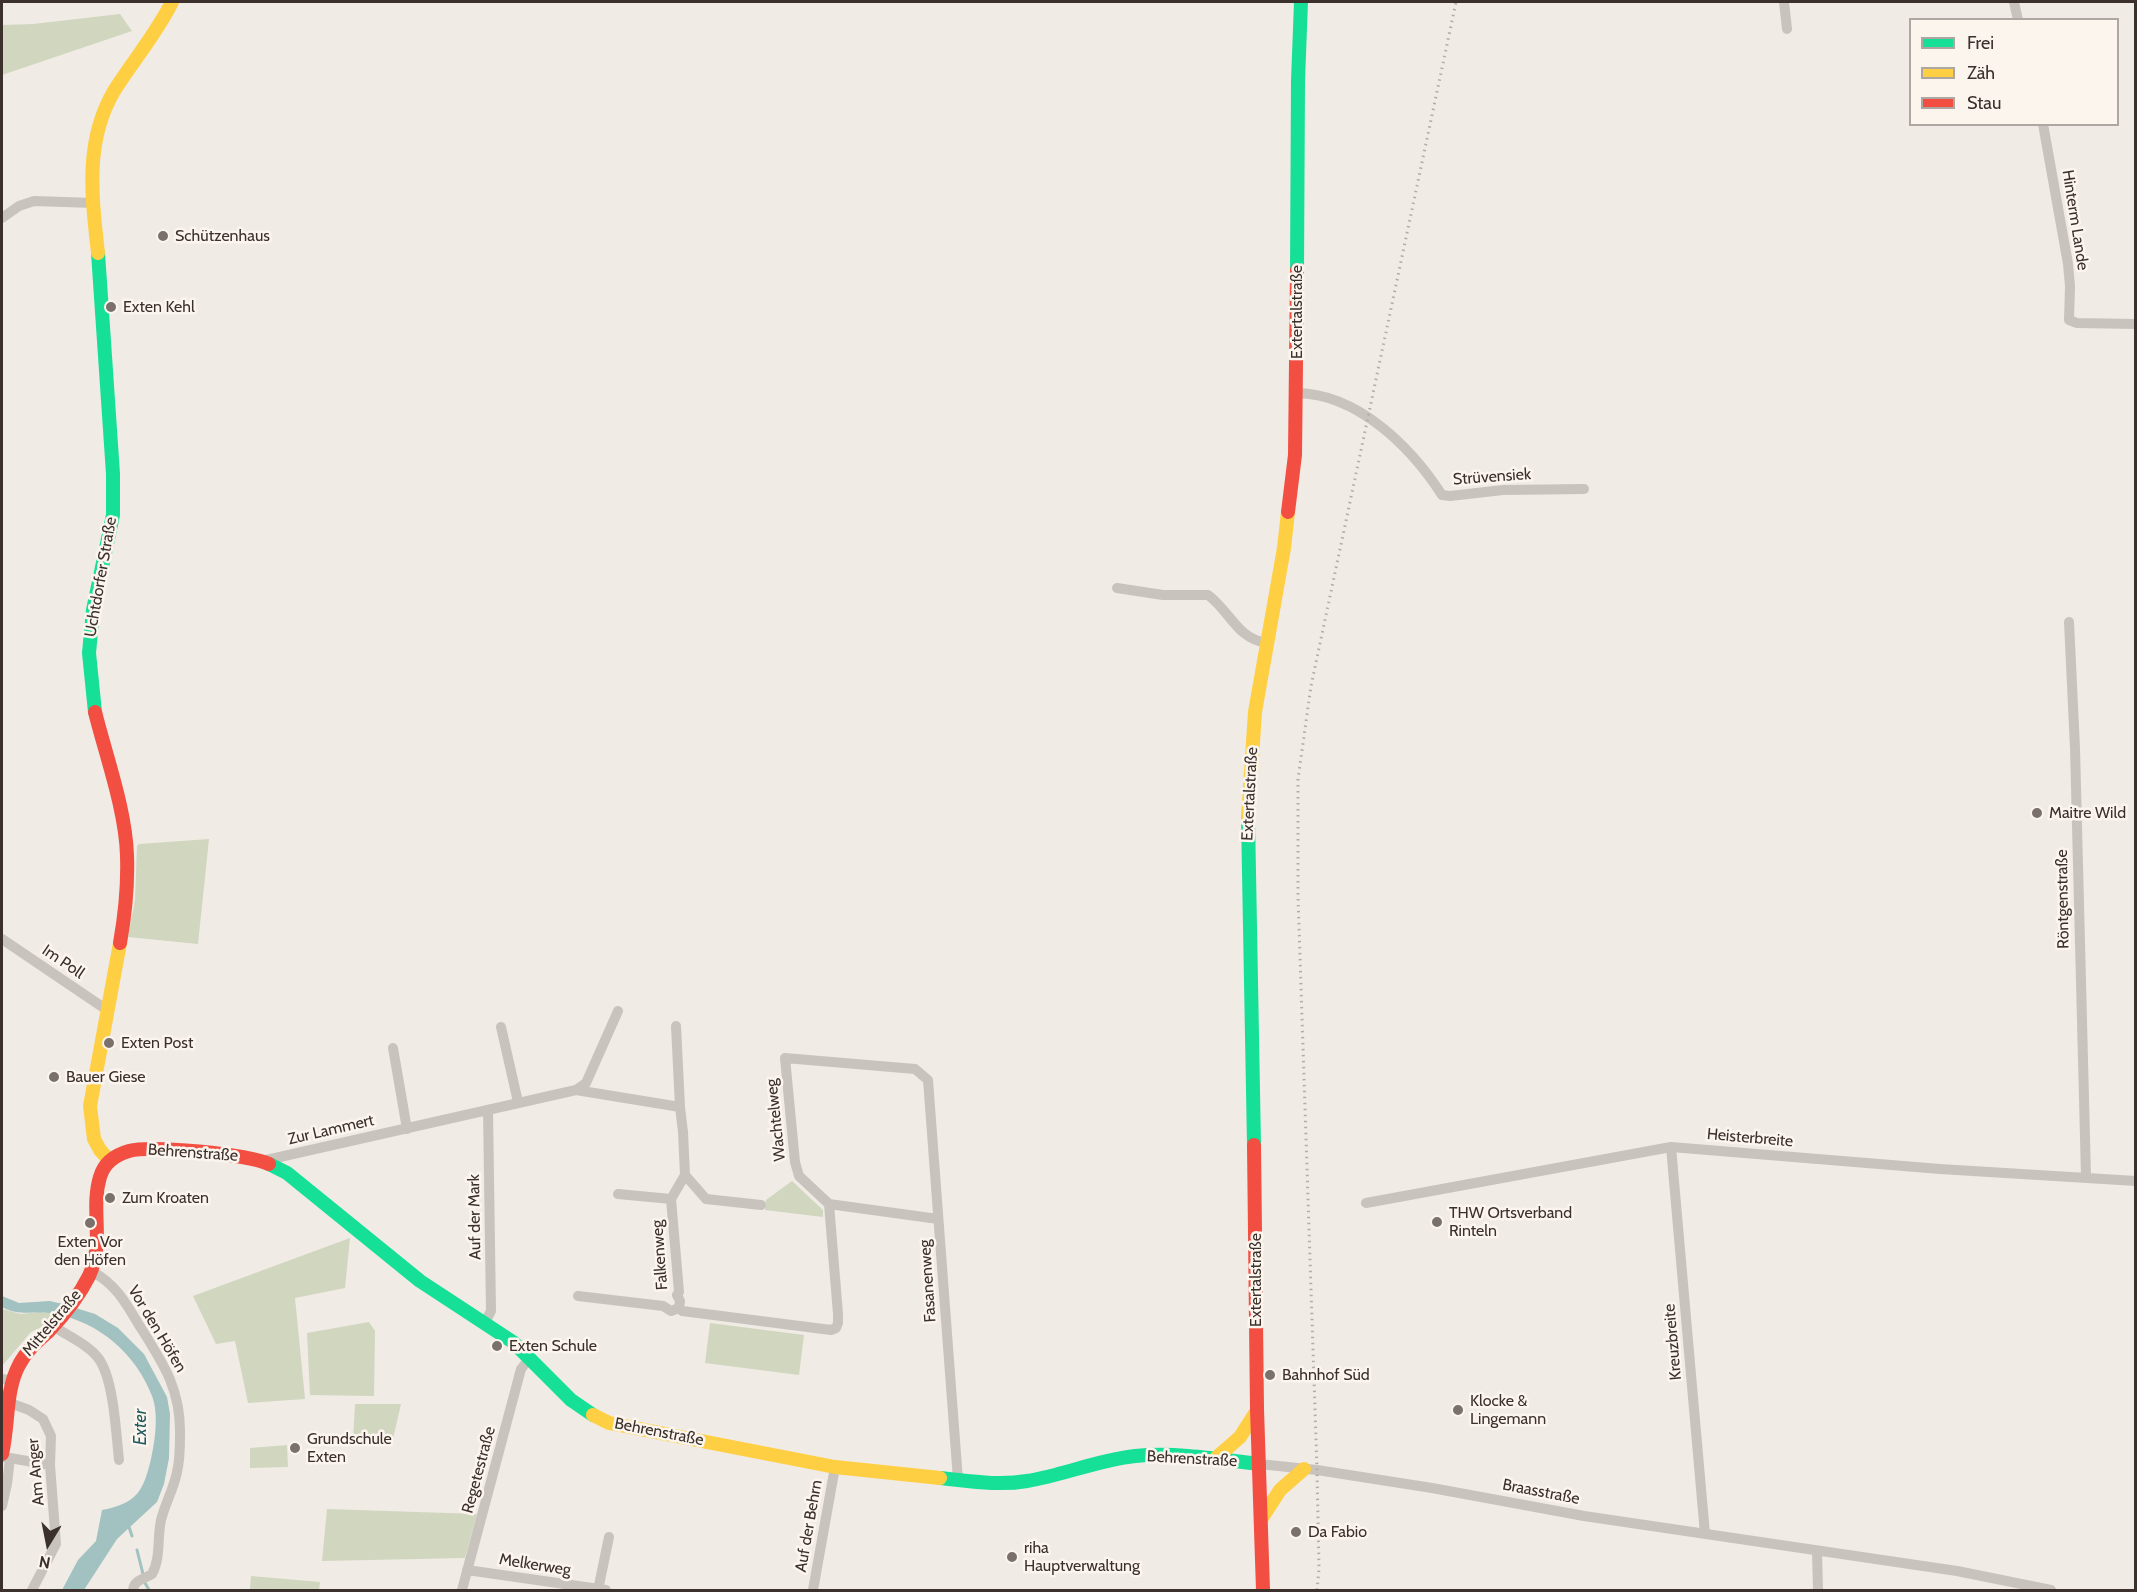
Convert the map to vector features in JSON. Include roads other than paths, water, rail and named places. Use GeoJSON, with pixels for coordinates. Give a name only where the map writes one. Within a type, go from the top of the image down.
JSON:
{"type":"FeatureCollection","features":[{"type":"Feature","properties":{"kind":"main road","name":"Uchtdorfer Straße"},"geometry":{"type":"LineString","coordinates":[[110,1161],[94,1139],[90,1106],[123,927],[127,855],[121,814],[95,711],[89,653],[93,610],[113,515],[114,474],[94,203],[93,152],[100,123],[112,97],[172,2]]}},
{"type":"Feature","properties":{"kind":"main road","name":"Extertalstraße"},"geometry":{"type":"LineString","coordinates":[[1263,1590],[1257,1409],[1256,1213],[1247,835],[1255,712],[1289,515],[1295,455],[1297,127],[1301,2]]}},
{"type":"Feature","properties":{"kind":"main road","name":"Behrenstraße"},"geometry":{"type":"LineString","coordinates":[[110,1161],[134,1149],[230,1154],[262,1161],[287,1173],[420,1281],[513,1342],[571,1400],[592,1415],[609,1423],[835,1467],[995,1484],[1021,1484],[1117,1459],[1142,1456],[1179,1455],[1259,1464]]}},
{"type":"Feature","properties":{"kind":"main road","name":"Mittelstraße"},"geometry":{"type":"LineString","coordinates":[[4,1456],[10,1403],[8,1380],[21,1361],[73,1301],[91,1271],[97,1253],[99,1180],[103,1168],[110,1161]]}},
{"type":"Feature","properties":{"kind":"main road"},"geometry":{"type":"LineString","coordinates":[[1215,1458],[1226,1452],[1240,1437],[1257,1409]]}},
{"type":"Feature","properties":{"kind":"main road"},"geometry":{"type":"LineString","coordinates":[[1261,1520],[1270,1502],[1280,1490],[1304,1469]]}},
{"type":"Feature","properties":{"kind":"street"},"geometry":{"type":"LineString","coordinates":[[1784,2],[1787,29]]}},
{"type":"Feature","properties":{"kind":"street"},"geometry":{"type":"LineString","coordinates":[[2014,2],[2018,18]]}},
{"type":"Feature","properties":{"kind":"street","name":"Hinterm Lande"},"geometry":{"type":"LineString","coordinates":[[2043,126],[2068,264],[2069,320],[2077,323],[2136,324]]}},
{"type":"Feature","properties":{"kind":"street"},"geometry":{"type":"LineString","coordinates":[[2,218],[19,206],[34,201],[94,203]]}},
{"type":"Feature","properties":{"kind":"street","name":"Strüvensiek"},"geometry":{"type":"LineString","coordinates":[[1297,393],[1330,398],[1367,417],[1414,458],[1442,495],[1533,489],[1584,489]]}},
{"type":"Feature","properties":{"kind":"street"},"geometry":{"type":"LineString","coordinates":[[1117,588],[1163,595],[1208,595],[1248,637],[1267,643]]}},
{"type":"Feature","properties":{"kind":"street","name":"Röntgenstraße"},"geometry":{"type":"LineString","coordinates":[[2070,622],[2086,1176]]}},
{"type":"Feature","properties":{"kind":"street","name":"Im Poll"},"geometry":{"type":"LineString","coordinates":[[2,939],[107,1010]]}},
{"type":"Feature","properties":{"kind":"street"},"geometry":{"type":"LineString","coordinates":[[576,1090],[586,1083],[618,1011]]}},
{"type":"Feature","properties":{"kind":"street"},"geometry":{"type":"LineString","coordinates":[[676,1026],[685,1175],[706,1198],[761,1205]]}},
{"type":"Feature","properties":{"kind":"street"},"geometry":{"type":"LineString","coordinates":[[501,1027],[518,1102]]}},
{"type":"Feature","properties":{"kind":"street"},"geometry":{"type":"LineString","coordinates":[[393,1048],[407,1129]]}},
{"type":"Feature","properties":{"kind":"street","name":"Wachtelweg"},"geometry":{"type":"LineString","coordinates":[[829,1204],[799,1176],[795,1162],[784,1058],[915,1069],[928,1080]]}},
{"type":"Feature","properties":{"kind":"street","name":"Fasanenweg"},"geometry":{"type":"LineString","coordinates":[[928,1080],[958,1480]]}},
{"type":"Feature","properties":{"kind":"street"},"geometry":{"type":"LineString","coordinates":[[576,1090],[680,1107]]}},
{"type":"Feature","properties":{"kind":"street","name":"Zur Lammert"},"geometry":{"type":"LineString","coordinates":[[262,1161],[576,1090]]}},
{"type":"Feature","properties":{"kind":"street","name":"Auf der Mark"},"geometry":{"type":"LineString","coordinates":[[485,1322],[491,1311],[488,1110]]}},
{"type":"Feature","properties":{"kind":"street","name":"Heisterbreite"},"geometry":{"type":"LineString","coordinates":[[1366,1203],[1671,1147],[1940,1169],[2086,1176],[2136,1181]]}},
{"type":"Feature","properties":{"kind":"street","name":"Kreuzbreite"},"geometry":{"type":"LineString","coordinates":[[1671,1147],[1704,1534]]}},
{"type":"Feature","properties":{"kind":"street","name":"Falkenweg"},"geometry":{"type":"LineString","coordinates":[[679,1308],[671,1199],[685,1175]]}},
{"type":"Feature","properties":{"kind":"street","name":"Falkenweg"},"geometry":{"type":"LineString","coordinates":[[618,1194],[671,1199]]}},
{"type":"Feature","properties":{"kind":"street"},"geometry":{"type":"LineString","coordinates":[[829,1204],[938,1219]]}},
{"type":"Feature","properties":{"kind":"street","name":"Falkenweg"},"geometry":{"type":"LineString","coordinates":[[679,1308],[682,1311],[836,1328],[838,1323],[829,1204]]}},
{"type":"Feature","properties":{"kind":"street","name":"Vor den Höfen"},"geometry":{"type":"LineString","coordinates":[[91,1271],[104,1277],[121,1296],[164,1365],[174,1386],[179,1405],[178,1470],[160,1525],[154,1570],[140,1582]]}},
{"type":"Feature","properties":{"kind":"street","name":"Falkenweg"},"geometry":{"type":"LineString","coordinates":[[578,1296],[663,1306],[671,1311],[679,1308]]}},
{"type":"Feature","properties":{"kind":"street"},"geometry":{"type":"LineString","coordinates":[[53,1326],[98,1358],[108,1376],[119,1460]]}},
{"type":"Feature","properties":{"kind":"street","name":"Regetestraße"},"geometry":{"type":"LineString","coordinates":[[462,1590],[520,1369],[529,1359]]}},
{"type":"Feature","properties":{"kind":"street","name":"Am Anger"},"geometry":{"type":"LineString","coordinates":[[10,1403],[29,1410],[43,1419],[51,1436],[50,1465],[56,1544],[32,1590]]}},
{"type":"Feature","properties":{"kind":"street"},"geometry":{"type":"LineString","coordinates":[[2,1506],[7,1484],[4,1456],[50,1465]]}},
{"type":"Feature","properties":{"kind":"street","name":"Braasstraße"},"geometry":{"type":"LineString","coordinates":[[1259,1464],[1432,1488],[1534,1508],[1966,1573],[2051,1590]]}},
{"type":"Feature","properties":{"kind":"street","name":"Auf der Behrn"},"geometry":{"type":"LineString","coordinates":[[813,1590],[835,1467]]}},
{"type":"Feature","properties":{"kind":"street","name":"Melkerweg"},"geometry":{"type":"LineString","coordinates":[[467,1570],[602,1590],[609,1537]]}},
{"type":"Feature","properties":{"kind":"street"},"geometry":{"type":"LineString","coordinates":[[1817,1551],[1818,1590]]}},
{"type":"Feature","properties":{"kind":"water"},"geometry":{"type":"Polygon","coordinates":[[[2,1296],[19,1303],[50,1301],[63,1304],[95,1314],[118,1328],[144,1354],[167,1397],[170,1414],[169,1458],[164,1484],[157,1502],[117,1539],[84,1590],[62,1590],[78,1560],[96,1541],[102,1510],[123,1504],[131,1499],[137,1494],[145,1480],[156,1428],[154,1403],[136,1367],[114,1342],[101,1332],[71,1318],[55,1314],[21,1313],[8,1310],[2,1307],[2,1296]]]}},
{"type":"Feature","properties":{"kind":"waterway"},"geometry":{"type":"LineString","coordinates":[[129,1527],[132,1536]]}},
{"type":"Feature","properties":{"kind":"waterway"},"geometry":{"type":"LineString","coordinates":[[137,1550],[143,1574]]}},
{"type":"Feature","properties":{"kind":"waterway"},"geometry":{"type":"LineString","coordinates":[[144,1581],[149,1590]]}},
{"type":"Feature","properties":{"kind":"railway"},"geometry":{"type":"LineString","coordinates":[[1317,1590],[1319,1569],[1317,1470],[1298,896],[1298,779],[1311,686],[1456,2]]}},
{"type":"Feature","properties":{"kind":"place","name":"Schützenhaus"},"geometry":{"type":"Point","coordinates":[163,236]}},
{"type":"Feature","properties":{"kind":"place","name":"Exten Kehl"},"geometry":{"type":"Point","coordinates":[111,307]}},
{"type":"Feature","properties":{"kind":"place","name":"Maitre Wild"},"geometry":{"type":"Point","coordinates":[2037,813]}},
{"type":"Feature","properties":{"kind":"place","name":"Exten Post"},"geometry":{"type":"Point","coordinates":[109,1043]}},
{"type":"Feature","properties":{"kind":"place","name":"Bauer Giese"},"geometry":{"type":"Point","coordinates":[54,1077]}},
{"type":"Feature","properties":{"kind":"place","name":"Zum Kroaten"},"geometry":{"type":"Point","coordinates":[110,1198]}},
{"type":"Feature","properties":{"kind":"place","name":"THW Ortsverband Rinteln"},"geometry":{"type":"Point","coordinates":[1437,1222]}},
{"type":"Feature","properties":{"kind":"place","name":"Exten Vor den Höfen"},"geometry":{"type":"Point","coordinates":[90,1223]}},
{"type":"Feature","properties":{"kind":"place","name":"Exten Schule"},"geometry":{"type":"Point","coordinates":[497,1346]}},
{"type":"Feature","properties":{"kind":"place","name":"Bahnhof Süd"},"geometry":{"type":"Point","coordinates":[1270,1375]}},
{"type":"Feature","properties":{"kind":"place","name":"Klocke & Lingemann"},"geometry":{"type":"Point","coordinates":[1458,1410]}},
{"type":"Feature","properties":{"kind":"place","name":"Grundschule Exten"},"geometry":{"type":"Point","coordinates":[295,1448]}},
{"type":"Feature","properties":{"kind":"place","name":"Da Fabio"},"geometry":{"type":"Point","coordinates":[1296,1532]}},
{"type":"Feature","properties":{"kind":"place","name":"riha Hauptverwaltung"},"geometry":{"type":"Point","coordinates":[1012,1557]}},
{"type":"Feature","properties":{"kind":"water label","name":"Exter"},"geometry":{"type":"Point","coordinates":[141,1427]}}]}
